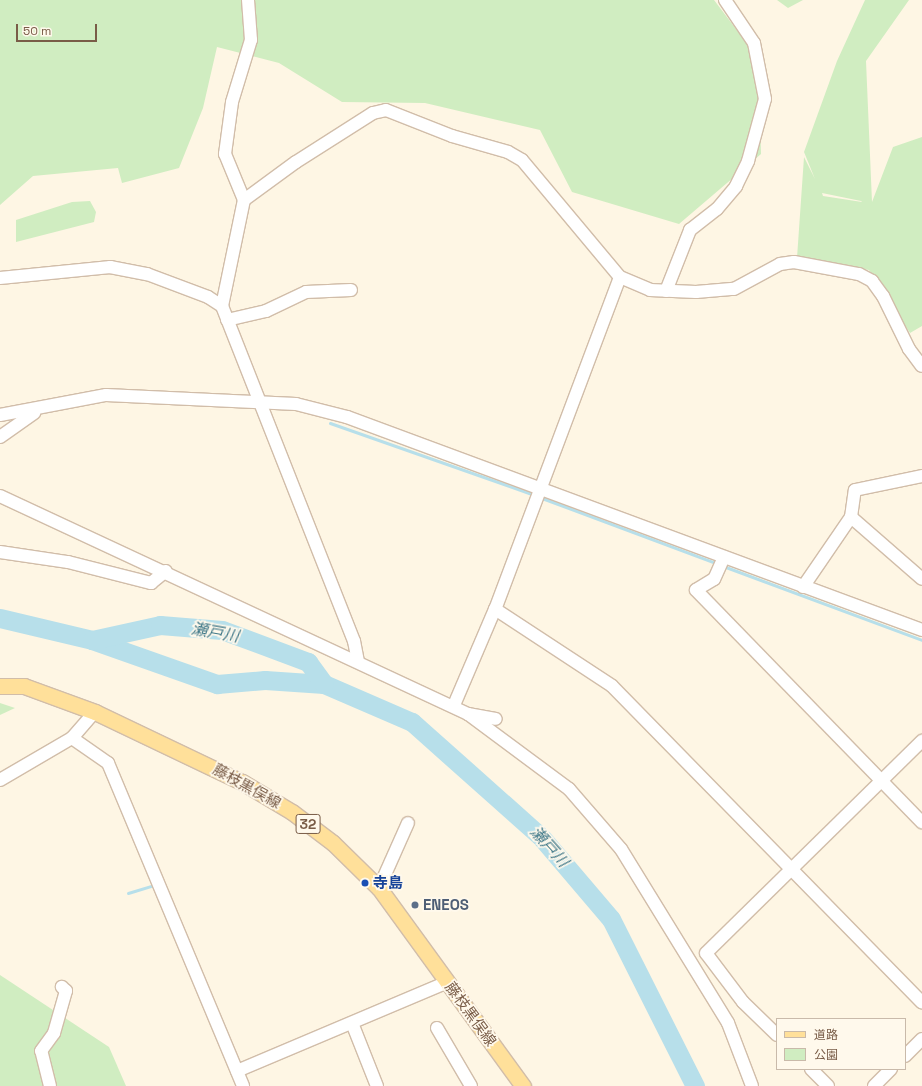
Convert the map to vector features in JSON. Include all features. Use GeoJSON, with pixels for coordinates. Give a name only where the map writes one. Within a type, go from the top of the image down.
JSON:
{"type":"FeatureCollection","features":[{"type":"Feature","properties":{"kind":"main road","name":"藤枝黒俣線"},"geometry":{"type":"LineString","coordinates":[[0,686],[30,688],[95,712],[242,782],[292,812],[333,843],[379,888],[523,1086]]}},
{"type":"Feature","properties":{"kind":"street"},"geometry":{"type":"LineString","coordinates":[[222,306],[244,200],[226,154],[232,102],[251,40],[248,0]]}},
{"type":"Feature","properties":{"kind":"street"},"geometry":{"type":"LineString","coordinates":[[666,291],[690,230],[717,209],[736,186],[748,162],[765,99],[754,43],[725,0]]}},
{"type":"Feature","properties":{"kind":"street"},"geometry":{"type":"LineString","coordinates":[[244,200],[315,149],[373,113],[386,110],[452,136],[508,152],[522,160],[620,277],[650,290],[734,289],[768,268],[794,262],[859,274],[872,281],[883,296],[909,349],[922,366]]}},
{"type":"Feature","properties":{"kind":"street"},"geometry":{"type":"LineString","coordinates":[[0,278],[110,267],[147,274],[208,297],[222,306],[354,641],[358,662]]}},
{"type":"Feature","properties":{"kind":"street"},"geometry":{"type":"LineString","coordinates":[[454,705],[495,609],[620,277]]}},
{"type":"Feature","properties":{"kind":"street"},"geometry":{"type":"LineString","coordinates":[[228,320],[266,311],[306,292],[351,290]]}},
{"type":"Feature","properties":{"kind":"street"},"geometry":{"type":"LineString","coordinates":[[0,415],[106,395],[260,401],[296,404],[347,417],[922,630]]}},
{"type":"Feature","properties":{"kind":"street"},"geometry":{"type":"LineString","coordinates":[[0,437],[22,419],[48,406]]}},
{"type":"Feature","properties":{"kind":"street"},"geometry":{"type":"LineString","coordinates":[[803,587],[851,517],[855,490],[922,476]]}},
{"type":"Feature","properties":{"kind":"street"},"geometry":{"type":"LineString","coordinates":[[0,496],[166,571],[358,662],[454,705],[569,789],[621,849],[728,1023],[752,1086]]}},
{"type":"Feature","properties":{"kind":"street"},"geometry":{"type":"LineString","coordinates":[[851,517],[922,579]]}},
{"type":"Feature","properties":{"kind":"street"},"geometry":{"type":"LineString","coordinates":[[0,552],[68,562],[151,583],[166,571]]}},
{"type":"Feature","properties":{"kind":"street"},"geometry":{"type":"LineString","coordinates":[[724,557],[714,579],[696,590],[922,822]]}},
{"type":"Feature","properties":{"kind":"street"},"geometry":{"type":"LineString","coordinates":[[495,609],[612,686],[922,1003]]}},
{"type":"Feature","properties":{"kind":"street"},"geometry":{"type":"LineString","coordinates":[[0,780],[72,738],[95,712]]}},
{"type":"Feature","properties":{"kind":"street"},"geometry":{"type":"LineString","coordinates":[[468,714],[496,719]]}},
{"type":"Feature","properties":{"kind":"street"},"geometry":{"type":"LineString","coordinates":[[72,738],[108,763],[243,1086]]}},
{"type":"Feature","properties":{"kind":"street"},"geometry":{"type":"LineString","coordinates":[[776,1034],[743,1002],[706,953],[922,741]]}},
{"type":"Feature","properties":{"kind":"street"},"geometry":{"type":"LineString","coordinates":[[379,888],[408,823]]}},
{"type":"Feature","properties":{"kind":"street"},"geometry":{"type":"LineString","coordinates":[[237,1071],[448,982]]}},
{"type":"Feature","properties":{"kind":"street"},"geometry":{"type":"LineString","coordinates":[[50,1086],[41,1051],[54,1033],[66,991],[62,987]]}},
{"type":"Feature","properties":{"kind":"street"},"geometry":{"type":"LineString","coordinates":[[352,1023],[377,1086]]}},
{"type":"Feature","properties":{"kind":"street"},"geometry":{"type":"LineString","coordinates":[[437,1028],[471,1086]]}},
{"type":"Feature","properties":{"kind":"street"},"geometry":{"type":"LineString","coordinates":[[906,1055],[922,1039]]}},
{"type":"Feature","properties":{"kind":"street"},"geometry":{"type":"LineString","coordinates":[[812,1070],[828,1086]]}},
{"type":"Feature","properties":{"kind":"street"},"geometry":{"type":"LineString","coordinates":[[874,1086],[890,1070]]}},
{"type":"Feature","properties":{"kind":"green space"},"geometry":{"type":"Polygon","coordinates":[[[0,0],[714,0],[758,58],[761,154],[679,224],[572,192],[540,130],[425,103],[342,102],[279,63],[217,47],[203,108],[179,168],[122,183],[118,168],[33,176],[0,205],[0,0]]]}},
{"type":"Feature","properties":{"kind":"green space"},"geometry":{"type":"Polygon","coordinates":[[[777,0],[803,0],[788,8],[777,0]]]}},
{"type":"Feature","properties":{"kind":"green space"},"geometry":{"type":"Polygon","coordinates":[[[865,0],[909,0],[866,61],[872,202],[893,147],[922,137],[922,326],[910,333],[869,270],[797,258],[804,157],[815,179],[804,152],[837,61],[865,0]],[[822,193],[823,196],[862,202],[822,193]]]}},
{"type":"Feature","properties":{"kind":"green space"},"geometry":{"type":"Polygon","coordinates":[[[90,201],[96,212],[94,222],[16,242],[16,220],[72,202],[90,201]]]}},
{"type":"Feature","properties":{"kind":"green space"},"geometry":{"type":"Polygon","coordinates":[[[0,703],[15,708],[0,715],[0,703]]]}},
{"type":"Feature","properties":{"kind":"green space"},"geometry":{"type":"Polygon","coordinates":[[[0,975],[109,1047],[126,1086],[0,1086],[0,975]]]}},
{"type":"Feature","properties":{"kind":"waterway"},"geometry":{"type":"LineString","coordinates":[[330,423],[534,495]]}},
{"type":"Feature","properties":{"kind":"waterway"},"geometry":{"type":"LineString","coordinates":[[539,497],[718,564]]}},
{"type":"Feature","properties":{"kind":"waterway"},"geometry":{"type":"LineString","coordinates":[[723,566],[922,640]]}},
{"type":"Feature","properties":{"kind":"waterway","name":"瀬戸川"},"geometry":{"type":"LineString","coordinates":[[0,618],[92,640],[217,684],[265,680],[324,684],[412,722],[542,838],[611,919],[695,1086]]}},
{"type":"Feature","properties":{"kind":"waterway","name":"瀬戸川"},"geometry":{"type":"LineString","coordinates":[[92,640],[160,625],[222,630],[308,662],[324,684]]}},
{"type":"Feature","properties":{"kind":"waterway"},"geometry":{"type":"LineString","coordinates":[[128,893],[154,885]]}},
{"type":"Feature","properties":{"kind":"place","name":"寺島"},"geometry":{"type":"Point","coordinates":[365,883]}},
{"type":"Feature","properties":{"kind":"place","name":"ENEOS"},"geometry":{"type":"Point","coordinates":[415,905]}}]}
